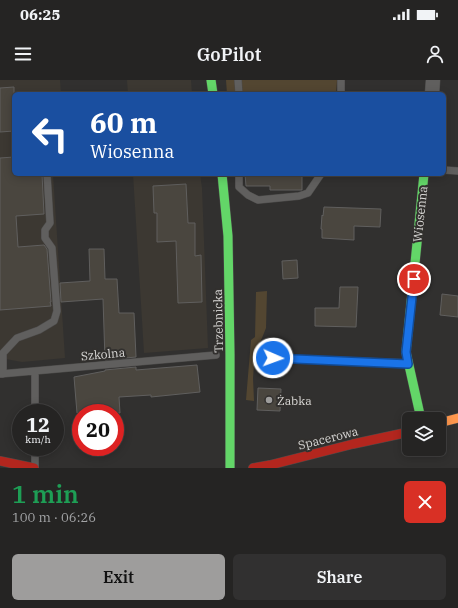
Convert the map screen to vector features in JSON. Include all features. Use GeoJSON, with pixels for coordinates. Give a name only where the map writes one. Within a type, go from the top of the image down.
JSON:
{"type":"FeatureCollection","features":[{"type":"Feature","properties":{"kind":"street"},"geometry":{"type":"LineString","coordinates":[[211,80],[213,92]]}},
{"type":"Feature","properties":{"kind":"street"},"geometry":{"type":"LineString","coordinates":[[432,92],[433,80]]}},
{"type":"Feature","properties":{"kind":"street","name":"Trzebnicka"},"geometry":{"type":"LineString","coordinates":[[222,176],[228,236],[230,468]]}},
{"type":"Feature","properties":{"kind":"street","name":"Wiosenna"},"geometry":{"type":"LineString","coordinates":[[419,412],[406,352],[424,176]]}},
{"type":"Feature","properties":{"kind":"street"},"geometry":{"type":"LineString","coordinates":[[446,422],[458,418]]}},
{"type":"Feature","properties":{"kind":"street","name":"Spacerowa"},"geometry":{"type":"LineString","coordinates":[[253,468],[402,434]]}},
{"type":"Feature","properties":{"kind":"street"},"geometry":{"type":"LineString","coordinates":[[0,461],[35,468]]}},
{"type":"Feature","properties":{"kind":"lane"},"geometry":{"type":"LineString","coordinates":[[238,80],[239,92]]}},
{"type":"Feature","properties":{"kind":"lane"},"geometry":{"type":"LineString","coordinates":[[340,92],[341,80]]}},
{"type":"Feature","properties":{"kind":"lane"},"geometry":{"type":"LineString","coordinates":[[446,170],[458,171]]}},
{"type":"Feature","properties":{"kind":"lane"},"geometry":{"type":"LineString","coordinates":[[2,374],[1,352],[17,338],[38,330],[54,321],[57,311],[52,248],[45,238],[45,230],[50,223],[47,176]]}},
{"type":"Feature","properties":{"kind":"lane"},"geometry":{"type":"LineString","coordinates":[[239,176],[240,187],[248,195],[258,200],[299,196],[308,193],[320,176]]}},
{"type":"Feature","properties":{"kind":"lane","name":"Szkolna"},"geometry":{"type":"LineString","coordinates":[[2,374],[216,355]]}},
{"type":"Feature","properties":{"kind":"lane"},"geometry":{"type":"LineString","coordinates":[[273,358],[408,364]]}},
{"type":"Feature","properties":{"kind":"lane"},"geometry":{"type":"LineString","coordinates":[[35,371],[35,404]]}},
{"type":"Feature","properties":{"kind":"lane"},"geometry":{"type":"LineString","coordinates":[[35,456],[35,468]]}},
{"type":"Feature","properties":{"kind":"shaded area"},"geometry":{"type":"Polygon","coordinates":[[[0,80],[60,80],[61,92],[12,92],[12,176],[53,176],[65,358],[22,362],[0,358],[0,80]]]}},
{"type":"Feature","properties":{"kind":"shaded area"},"geometry":{"type":"Polygon","coordinates":[[[127,80],[191,80],[192,92],[128,92],[127,80]]]}},
{"type":"Feature","properties":{"kind":"shaded area"},"geometry":{"type":"Polygon","coordinates":[[[226,80],[337,80],[336,92],[227,92],[226,80]]]}},
{"type":"Feature","properties":{"kind":"shaded area"},"geometry":{"type":"Polygon","coordinates":[[[133,176],[200,176],[208,348],[144,353],[133,176]]]}},
{"type":"Feature","properties":{"kind":"shaded area"},"geometry":{"type":"Polygon","coordinates":[[[267,291],[266,328],[255,351],[253,378],[254,401],[246,400],[251,340],[255,337],[256,292],[267,291]]]}},
{"type":"Feature","properties":{"kind":"building"},"geometry":{"type":"Polygon","coordinates":[[[14,87],[14,92],[12,92],[12,131],[0,132],[0,88],[14,87]]]}},
{"type":"Feature","properties":{"kind":"building"},"geometry":{"type":"Polygon","coordinates":[[[12,157],[12,176],[42,176],[44,214],[16,216],[18,247],[44,245],[47,249],[51,306],[0,310],[0,158],[12,157]]]}},
{"type":"Feature","properties":{"kind":"building"},"geometry":{"type":"Polygon","coordinates":[[[245,176],[302,176],[302,190],[270,190],[270,186],[246,186],[245,176]]]}},
{"type":"Feature","properties":{"kind":"building"},"geometry":{"type":"Polygon","coordinates":[[[186,184],[188,223],[195,223],[195,256],[201,255],[202,302],[178,303],[176,241],[157,242],[157,213],[154,213],[153,186],[186,184]]]}},
{"type":"Feature","properties":{"kind":"building"},"geometry":{"type":"Polygon","coordinates":[[[324,207],[381,209],[380,227],[354,226],[354,240],[322,238],[321,229],[324,207]]]}},
{"type":"Feature","properties":{"kind":"building"},"geometry":{"type":"Polygon","coordinates":[[[89,249],[104,249],[105,279],[117,279],[119,313],[134,313],[136,357],[105,360],[103,299],[61,302],[60,283],[90,281],[89,249]]]}},
{"type":"Feature","properties":{"kind":"building"},"geometry":{"type":"Polygon","coordinates":[[[297,260],[298,278],[283,279],[282,261],[297,260]]]}},
{"type":"Feature","properties":{"kind":"building"},"geometry":{"type":"Polygon","coordinates":[[[340,287],[358,287],[356,327],[315,326],[315,308],[339,308],[340,287]]]}},
{"type":"Feature","properties":{"kind":"building"},"geometry":{"type":"Polygon","coordinates":[[[442,294],[458,296],[458,317],[440,315],[442,294]]]}},
{"type":"Feature","properties":{"kind":"building"},"geometry":{"type":"Polygon","coordinates":[[[197,365],[200,392],[151,397],[151,395],[119,397],[119,404],[76,404],[74,377],[105,370],[136,367],[136,370],[197,365]]]}},
{"type":"Feature","properties":{"kind":"building"},"geometry":{"type":"Polygon","coordinates":[[[258,388],[281,389],[280,411],[257,410],[258,388]]]}},
{"type":"Feature","properties":{"kind":"traffic: fast"},"geometry":{"type":"LineString","coordinates":[[211,80],[213,92]]}},
{"type":"Feature","properties":{"kind":"traffic: fast"},"geometry":{"type":"LineString","coordinates":[[222,176],[228,236],[230,468]]}},
{"type":"Feature","properties":{"kind":"traffic: fast"},"geometry":{"type":"LineString","coordinates":[[419,412],[406,352],[424,176]]}},
{"type":"Feature","properties":{"kind":"traffic: slow"},"geometry":{"type":"LineString","coordinates":[[446,421],[458,418]]}},
{"type":"Feature","properties":{"kind":"traffic: jam"},"geometry":{"type":"LineString","coordinates":[[253,468],[402,434]]}},
{"type":"Feature","properties":{"kind":"traffic: jam"},"geometry":{"type":"LineString","coordinates":[[0,461],[34,468]]}},
{"type":"Feature","properties":{"kind":"place","name":"Żabka"},"geometry":{"type":"Point","coordinates":[269,400]}},
{"type":"Feature","properties":{"kind":"route"},"geometry":{"type":"LineString","coordinates":[[273,358],[408,364],[406,352],[414,279]]}}]}
